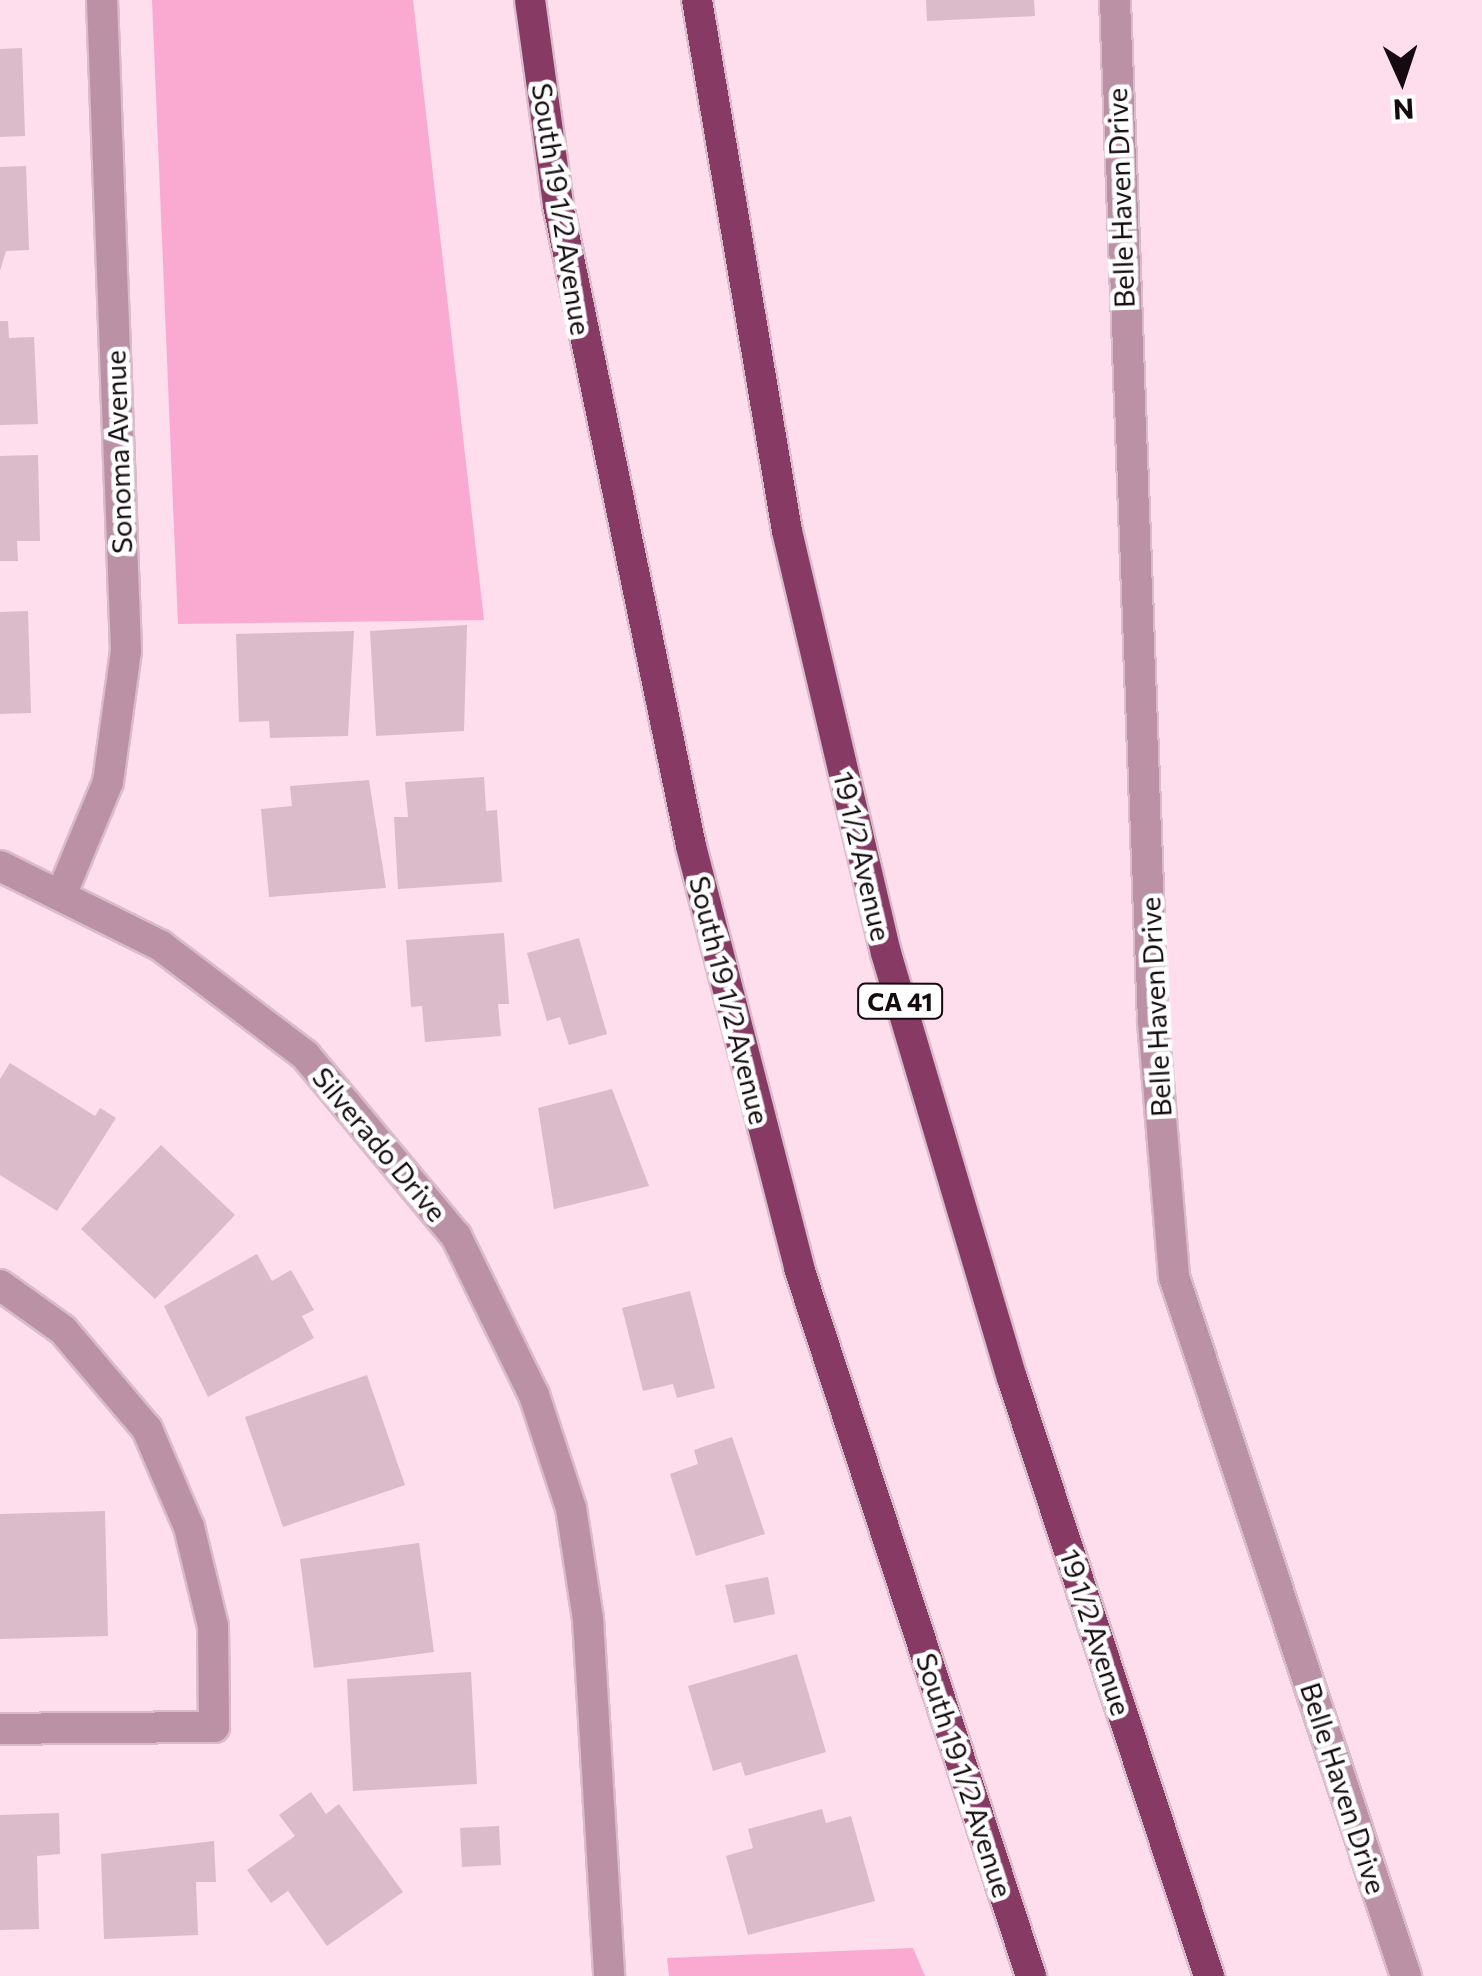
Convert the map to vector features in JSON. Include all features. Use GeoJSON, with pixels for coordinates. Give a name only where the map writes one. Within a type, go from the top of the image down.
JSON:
{"type":"FeatureCollection","features":[{"type":"Feature","properties":{"kind":"highway","name":"South 19 1/2 Avenue"},"geometry":{"type":"LineString","coordinates":[[530,0],[565,244],[691,846],[799,1268],[1030,1976]]}},
{"type":"Feature","properties":{"kind":"highway","name":"19 1/2 Avenue"},"geometry":{"type":"LineString","coordinates":[[697,0],[788,531],[886,953],[1012,1378],[1209,1976]]}},
{"type":"Feature","properties":{"kind":"street","name":"Sonoma Avenue"},"geometry":{"type":"LineString","coordinates":[[62,892],[108,782],[126,651],[102,0]]}},
{"type":"Feature","properties":{"kind":"street","name":"Belle Haven Drive"},"geometry":{"type":"LineString","coordinates":[[1115,0],[1153,1021],[1174,1277],[1406,1976]]}},
{"type":"Feature","properties":{"kind":"street","name":"Silverado Drive"},"geometry":{"type":"LineString","coordinates":[[0,866],[62,892],[161,946],[305,1055],[456,1236],[534,1394],[571,1508],[588,1619],[608,1976]]}},
{"type":"Feature","properties":{"kind":"street"},"geometry":{"type":"LineString","coordinates":[[0,1285],[64,1330],[146,1429],[189,1527],[213,1626],[214,1727],[0,1729]]}},
{"type":"Feature","properties":{"kind":"shaded area"},"geometry":{"type":"Polygon","coordinates":[[[152,0],[413,0],[484,620],[178,624],[152,0]]]}},
{"type":"Feature","properties":{"kind":"shaded area"},"geometry":{"type":"Polygon","coordinates":[[[913,1948],[925,1976],[669,1976],[667,1958],[913,1948]]]}},
{"type":"Feature","properties":{"kind":"building"},"geometry":{"type":"Polygon","coordinates":[[[926,0],[1034,0],[1035,16],[927,21],[926,0]]]}},
{"type":"Feature","properties":{"kind":"building"},"geometry":{"type":"Polygon","coordinates":[[[22,48],[25,136],[0,137],[0,49],[22,48]]]}},
{"type":"Feature","properties":{"kind":"building"},"geometry":{"type":"Polygon","coordinates":[[[26,166],[29,250],[6,251],[0,271],[0,167],[26,166]]]}},
{"type":"Feature","properties":{"kind":"building"},"geometry":{"type":"Polygon","coordinates":[[[0,321],[8,321],[9,338],[34,337],[38,424],[0,425],[0,321]]]}},
{"type":"Feature","properties":{"kind":"building"},"geometry":{"type":"Polygon","coordinates":[[[38,455],[40,541],[17,541],[18,561],[0,561],[0,456],[38,455]]]}},
{"type":"Feature","properties":{"kind":"building"},"geometry":{"type":"Polygon","coordinates":[[[28,611],[31,713],[0,714],[0,612],[28,611]]]}},
{"type":"Feature","properties":{"kind":"building"},"geometry":{"type":"Polygon","coordinates":[[[467,625],[464,731],[376,736],[370,631],[467,625]]]}},
{"type":"Feature","properties":{"kind":"building"},"geometry":{"type":"Polygon","coordinates":[[[354,631],[348,736],[270,738],[269,721],[239,722],[236,634],[354,631]]]}},
{"type":"Feature","properties":{"kind":"building"},"geometry":{"type":"Polygon","coordinates":[[[484,777],[486,811],[497,810],[502,882],[398,889],[394,817],[408,817],[405,782],[484,777]]]}},
{"type":"Feature","properties":{"kind":"building"},"geometry":{"type":"Polygon","coordinates":[[[369,780],[386,888],[269,897],[261,809],[292,806],[290,786],[369,780]]]}},
{"type":"Feature","properties":{"kind":"building"},"geometry":{"type":"Polygon","coordinates":[[[504,933],[509,1004],[498,1004],[501,1036],[425,1042],[422,1006],[411,1007],[406,940],[504,933]]]}},
{"type":"Feature","properties":{"kind":"building"},"geometry":{"type":"Polygon","coordinates":[[[579,938],[607,1034],[569,1045],[560,1017],[547,1021],[527,953],[579,938]]]}},
{"type":"Feature","properties":{"kind":"building"},"geometry":{"type":"Polygon","coordinates":[[[10,1063],[95,1116],[100,1108],[116,1118],[57,1211],[0,1175],[0,1079],[10,1063]]]}},
{"type":"Feature","properties":{"kind":"building"},"geometry":{"type":"Polygon","coordinates":[[[612,1089],[649,1186],[554,1209],[538,1108],[612,1089]]]}},
{"type":"Feature","properties":{"kind":"building"},"geometry":{"type":"Polygon","coordinates":[[[161,1145],[235,1215],[155,1299],[81,1229],[161,1145]]]}},
{"type":"Feature","properties":{"kind":"building"},"geometry":{"type":"Polygon","coordinates":[[[257,1254],[272,1281],[291,1270],[314,1310],[302,1316],[314,1338],[208,1397],[164,1306],[257,1254]]]}},
{"type":"Feature","properties":{"kind":"building"},"geometry":{"type":"Polygon","coordinates":[[[690,1291],[715,1388],[677,1398],[673,1384],[643,1391],[622,1308],[690,1291]]]}},
{"type":"Feature","properties":{"kind":"building"},"geometry":{"type":"Polygon","coordinates":[[[367,1375],[405,1485],[283,1527],[245,1417],[367,1375]]]}},
{"type":"Feature","properties":{"kind":"building"},"geometry":{"type":"Polygon","coordinates":[[[732,1437],[765,1534],[696,1556],[670,1474],[698,1464],[694,1450],[732,1437]]]}},
{"type":"Feature","properties":{"kind":"building"},"geometry":{"type":"Polygon","coordinates":[[[105,1511],[108,1636],[0,1639],[0,1514],[105,1511]]]}},
{"type":"Feature","properties":{"kind":"building"},"geometry":{"type":"Polygon","coordinates":[[[419,1543],[434,1652],[314,1668],[300,1559],[419,1543]]]}},
{"type":"Feature","properties":{"kind":"building"},"geometry":{"type":"Polygon","coordinates":[[[768,1577],[775,1614],[734,1623],[725,1585],[768,1577]]]}},
{"type":"Feature","properties":{"kind":"building"},"geometry":{"type":"Polygon","coordinates":[[[797,1654],[826,1752],[745,1776],[741,1762],[713,1771],[688,1686],[797,1654]]]}},
{"type":"Feature","properties":{"kind":"building"},"geometry":{"type":"Polygon","coordinates":[[[471,1672],[477,1784],[353,1791],[347,1679],[471,1672]]]}},
{"type":"Feature","properties":{"kind":"building"},"geometry":{"type":"Polygon","coordinates":[[[311,1792],[326,1814],[339,1804],[403,1892],[327,1946],[288,1891],[271,1903],[247,1870],[295,1836],[279,1815],[311,1792]]]}},
{"type":"Feature","properties":{"kind":"building"},"geometry":{"type":"Polygon","coordinates":[[[822,1809],[826,1823],[851,1816],[875,1901],[748,1935],[726,1856],[753,1848],[748,1829],[822,1809]]]}},
{"type":"Feature","properties":{"kind":"building"},"geometry":{"type":"Polygon","coordinates":[[[59,1813],[60,1854],[37,1856],[39,1929],[0,1930],[0,1815],[59,1813]]]}},
{"type":"Feature","properties":{"kind":"building"},"geometry":{"type":"Polygon","coordinates":[[[499,1826],[501,1865],[462,1867],[460,1828],[499,1826]]]}},
{"type":"Feature","properties":{"kind":"building"},"geometry":{"type":"Polygon","coordinates":[[[214,1841],[216,1882],[196,1882],[198,1935],[104,1939],[101,1854],[214,1841]]]}}]}
